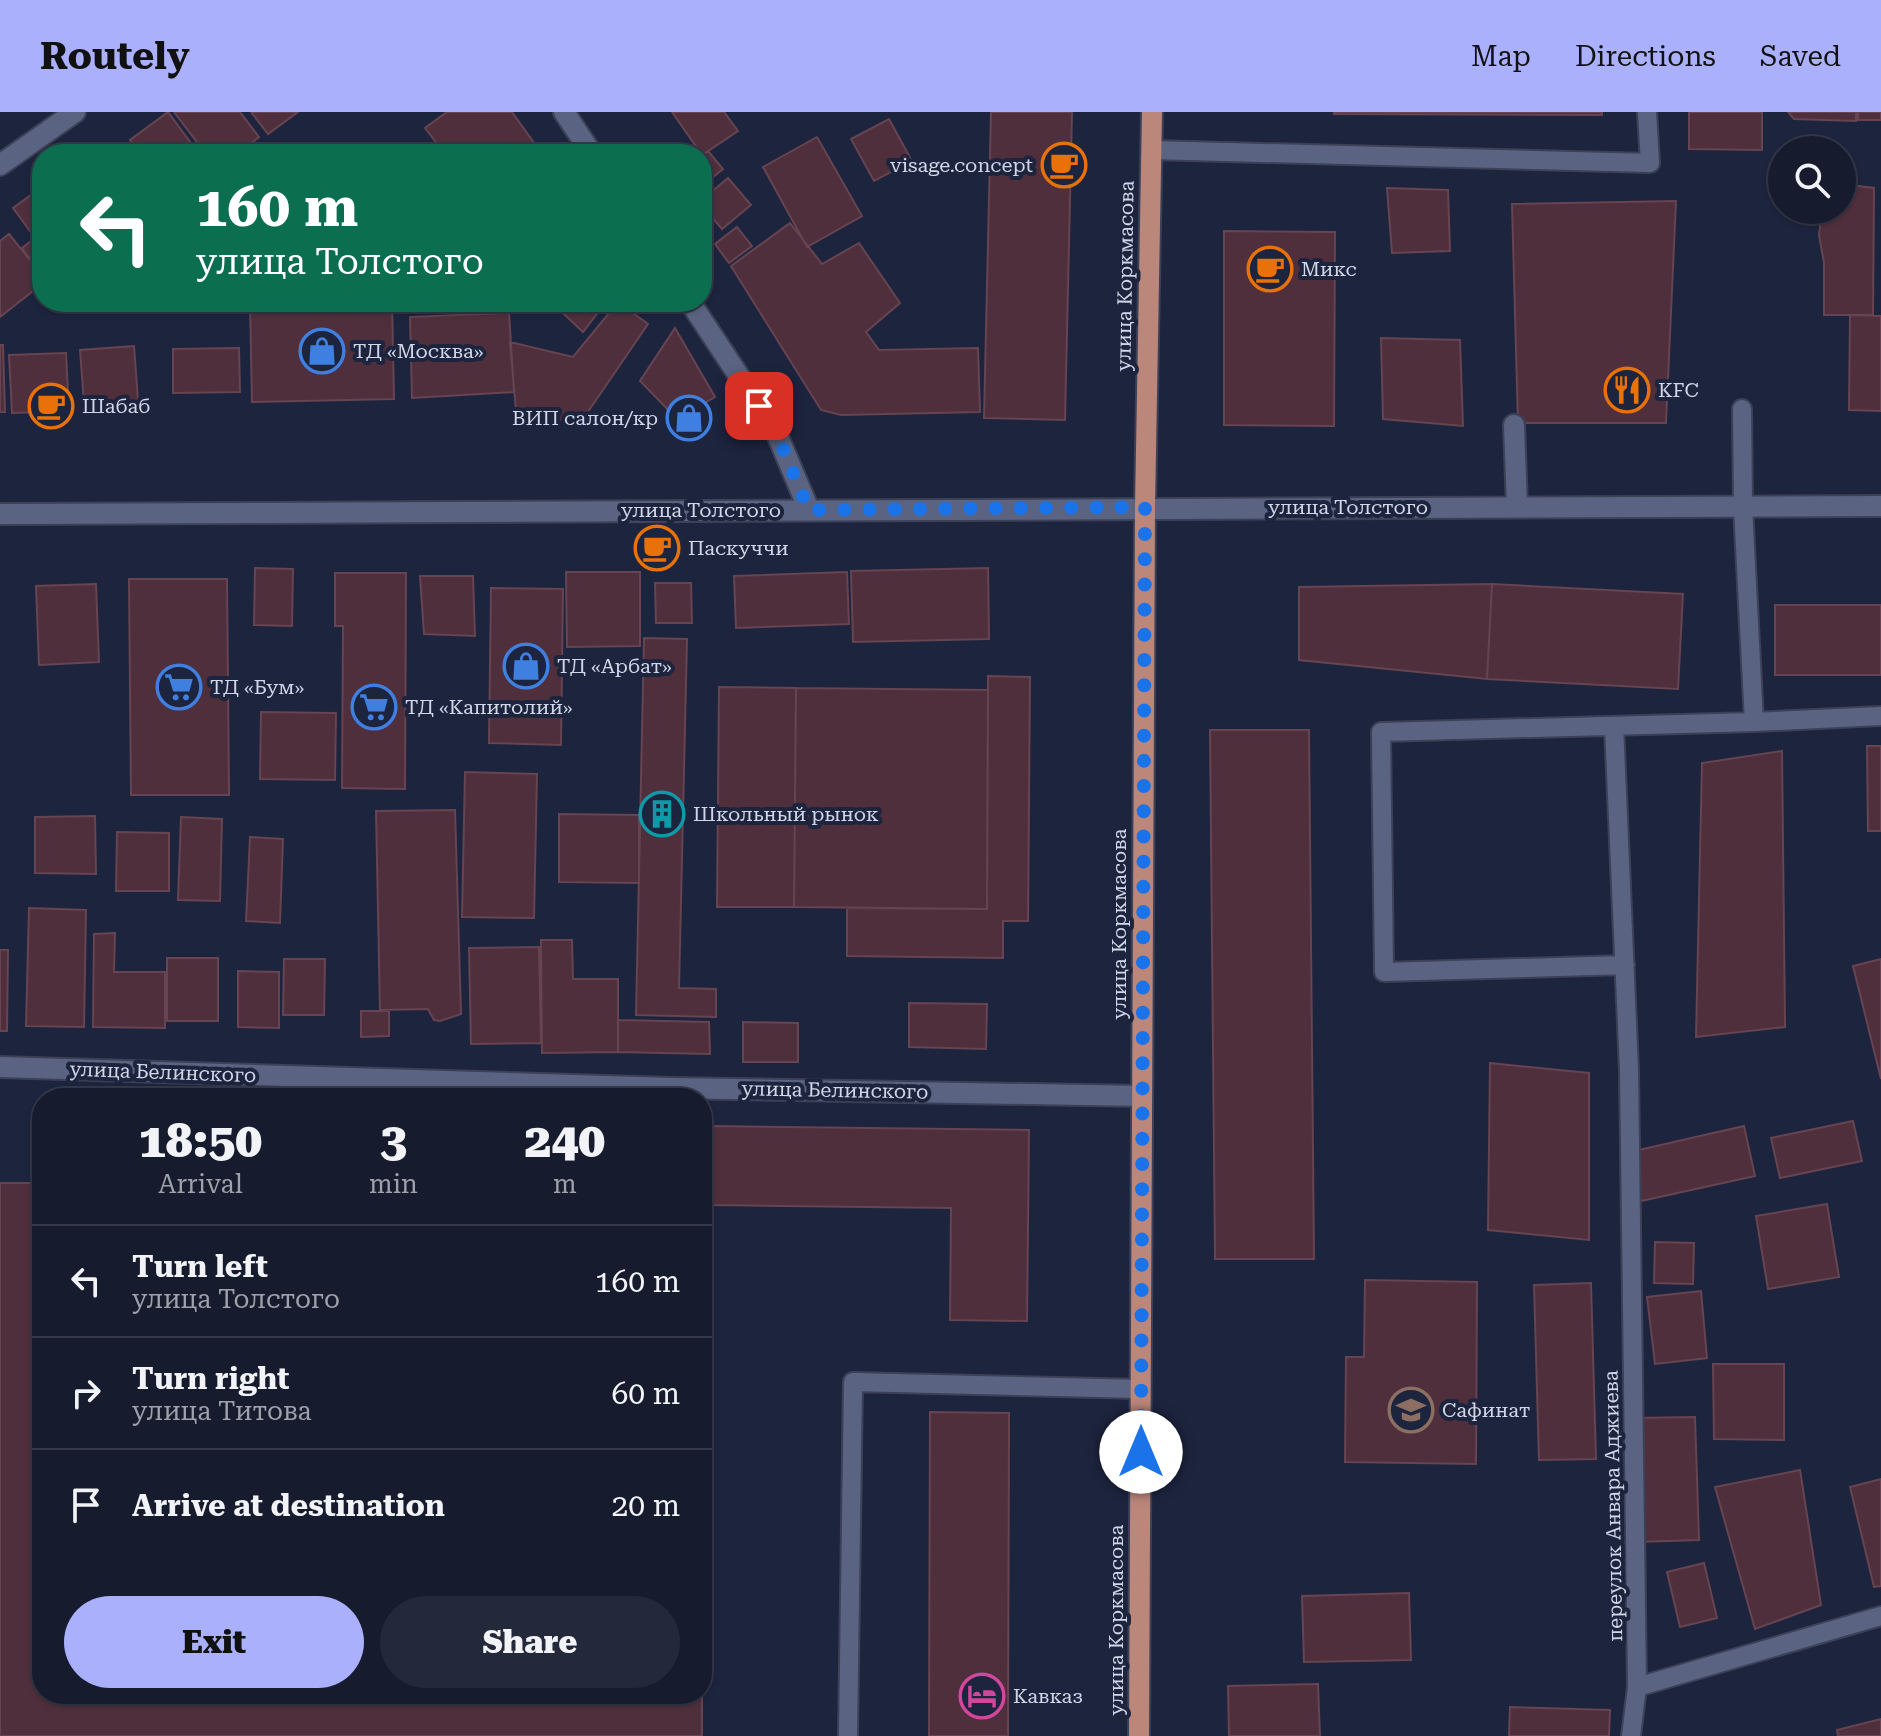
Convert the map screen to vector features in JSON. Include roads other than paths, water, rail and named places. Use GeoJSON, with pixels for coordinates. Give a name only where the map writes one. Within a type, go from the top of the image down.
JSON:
{"type":"FeatureCollection","features":[{"type":"Feature","properties":{"kind":"main road"},"geometry":{"type":"LineString","coordinates":[[0,165],[75,112]]}},
{"type":"Feature","properties":{"kind":"main road"},"geometry":{"type":"LineString","coordinates":[[564,112],[585,144]]}},
{"type":"Feature","properties":{"kind":"main road","name":"улица Коркмасова"},"geometry":{"type":"LineString","coordinates":[[1139,1736],[1145,507],[1152,112]]}},
{"type":"Feature","properties":{"kind":"main road"},"geometry":{"type":"LineString","coordinates":[[697,312],[776,432],[809,510]]}},
{"type":"Feature","properties":{"kind":"main road"},"geometry":{"type":"LineString","coordinates":[[1514,425],[1517,507]]}},
{"type":"Feature","properties":{"kind":"main road","name":"улица Толстого"},"geometry":{"type":"LineString","coordinates":[[0,514],[1881,506]]}},
{"type":"Feature","properties":{"kind":"main road","name":"улица Белинского"},"geometry":{"type":"LineString","coordinates":[[0,1067],[670,1088]]}},
{"type":"Feature","properties":{"kind":"main road","name":"улица Белинского"},"geometry":{"type":"LineString","coordinates":[[712,1089],[1142,1096]]}},
{"type":"Feature","properties":{"kind":"lane"},"geometry":{"type":"LineString","coordinates":[[1152,150],[1650,163],[1647,112]]}},
{"type":"Feature","properties":{"kind":"lane"},"geometry":{"type":"LineString","coordinates":[[1742,409],[1743,507],[1754,722]]}},
{"type":"Feature","properties":{"kind":"lane"},"geometry":{"type":"LineString","coordinates":[[1625,965],[1384,972],[1381,732],[1881,716]]}},
{"type":"Feature","properties":{"kind":"lane","name":"переулок Анвара Аджиева"},"geometry":{"type":"LineString","coordinates":[[1614,726],[1629,1070],[1637,1687],[1631,1736]]}},
{"type":"Feature","properties":{"kind":"lane"},"geometry":{"type":"LineString","coordinates":[[848,1736],[853,1382],[1141,1389]]}},
{"type":"Feature","properties":{"kind":"lane"},"geometry":{"type":"LineString","coordinates":[[1637,1687],[1881,1616]]}},
{"type":"Feature","properties":{"kind":"place","name":"visage.concept"},"geometry":{"type":"Point","coordinates":[1064,165]}},
{"type":"Feature","properties":{"kind":"place","name":"Микс"},"geometry":{"type":"Point","coordinates":[1270,269]}},
{"type":"Feature","properties":{"kind":"place","name":"ТД «Москва»"},"geometry":{"type":"Point","coordinates":[322,351]}},
{"type":"Feature","properties":{"kind":"place","name":"KFC"},"geometry":{"type":"Point","coordinates":[1627,390]}},
{"type":"Feature","properties":{"kind":"place","name":"Шабаб"},"geometry":{"type":"Point","coordinates":[51,406]}},
{"type":"Feature","properties":{"kind":"place","name":"ВИП салон/кр"},"geometry":{"type":"Point","coordinates":[689,418]}},
{"type":"Feature","properties":{"kind":"place","name":"Паскуччи"},"geometry":{"type":"Point","coordinates":[657,548]}},
{"type":"Feature","properties":{"kind":"place","name":"ТД «Арбат»"},"geometry":{"type":"Point","coordinates":[526,666]}},
{"type":"Feature","properties":{"kind":"place","name":"ТД «Бум»"},"geometry":{"type":"Point","coordinates":[179,687]}},
{"type":"Feature","properties":{"kind":"place","name":"ТД «Капитолий»"},"geometry":{"type":"Point","coordinates":[374,707]}},
{"type":"Feature","properties":{"kind":"place","name":"Школьный рынок"},"geometry":{"type":"Point","coordinates":[662,814]}},
{"type":"Feature","properties":{"kind":"place","name":"Сафинат"},"geometry":{"type":"Point","coordinates":[1411,1410]}},
{"type":"Feature","properties":{"kind":"place","name":"Кавказ"},"geometry":{"type":"Point","coordinates":[982,1696]}}]}
